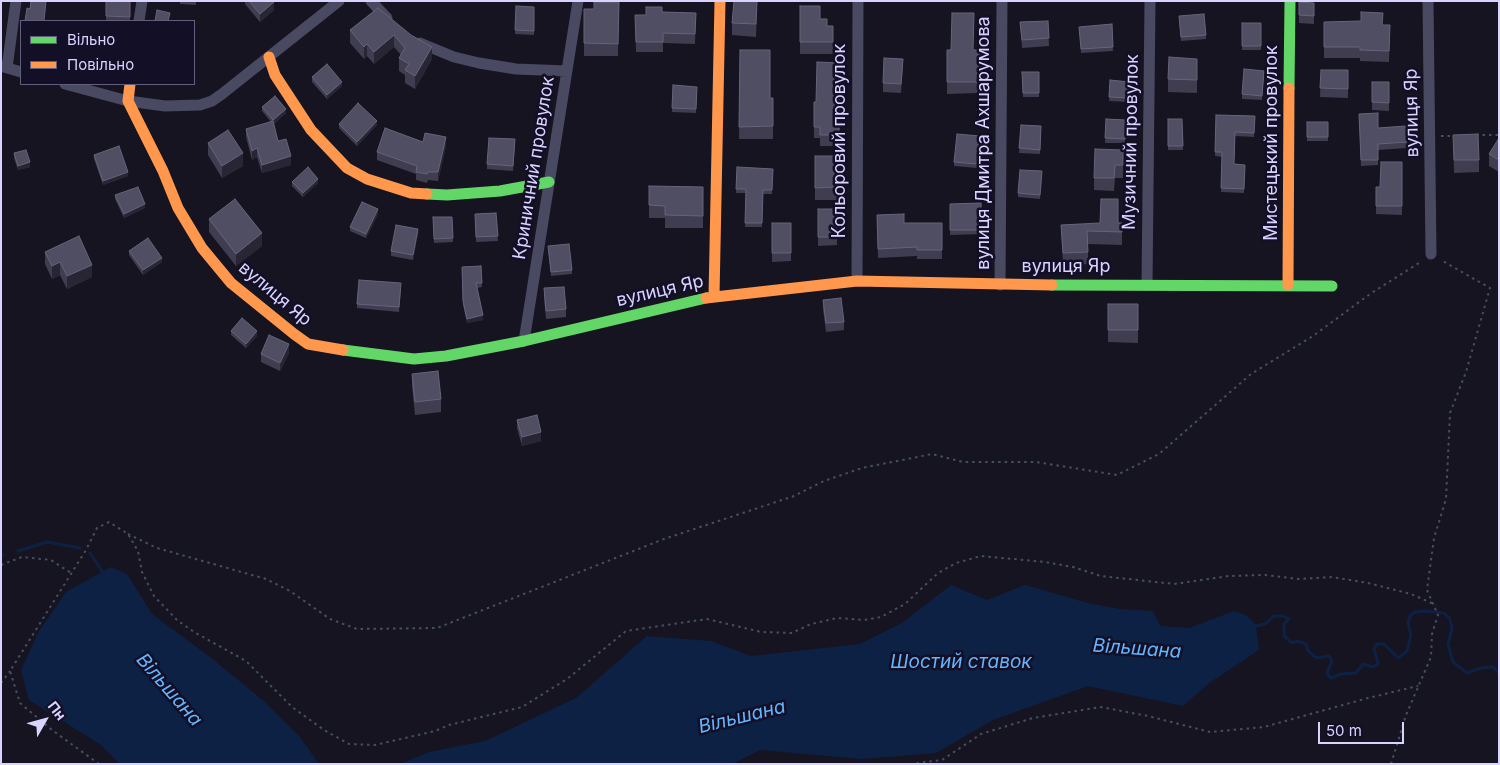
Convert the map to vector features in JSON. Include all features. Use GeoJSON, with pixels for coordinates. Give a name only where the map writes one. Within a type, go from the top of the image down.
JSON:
{"type":"FeatureCollection","features":[{"type":"Feature","properties":{"kind":"street"},"geometry":{"type":"LineString","coordinates":[[16,1],[4,67],[20,72]]}},
{"type":"Feature","properties":{"kind":"street"},"geometry":{"type":"LineString","coordinates":[[139,20],[142,1]]}},
{"type":"Feature","properties":{"kind":"street"},"geometry":{"type":"LineString","coordinates":[[69,85],[128,101],[186,106],[212,101],[339,1]]}},
{"type":"Feature","properties":{"kind":"street"},"geometry":{"type":"LineString","coordinates":[[371,1],[399,28]]}},
{"type":"Feature","properties":{"kind":"street","name":"Криничний провулок"},"geometry":{"type":"LineString","coordinates":[[524,341],[578,1]]}},
{"type":"Feature","properties":{"kind":"street"},"geometry":{"type":"LineString","coordinates":[[714,296],[720,1]]}},
{"type":"Feature","properties":{"kind":"street","name":"Кольоровий провулок"},"geometry":{"type":"LineString","coordinates":[[857,281],[858,1]]}},
{"type":"Feature","properties":{"kind":"street","name":"вулиця Дмитра Ахшарумова"},"geometry":{"type":"LineString","coordinates":[[1000,285],[1002,1]]}},
{"type":"Feature","properties":{"kind":"street","name":"Музичний провулок"},"geometry":{"type":"LineString","coordinates":[[1147,284],[1150,1]]}},
{"type":"Feature","properties":{"kind":"street","name":"Мистецький провулок"},"geometry":{"type":"LineString","coordinates":[[1288,285],[1290,1]]}},
{"type":"Feature","properties":{"kind":"street","name":"вулиця Яр"},"geometry":{"type":"LineString","coordinates":[[1428,1],[1432,254]]}},
{"type":"Feature","properties":{"kind":"street"},"geometry":{"type":"LineString","coordinates":[[412,38],[426,47],[479,63],[516,69],[567,71]]}},
{"type":"Feature","properties":{"kind":"street"},"geometry":{"type":"LineString","coordinates":[[269,57],[275,75],[311,130],[348,168],[367,179],[411,193],[447,195],[500,191],[549,182]]}},
{"type":"Feature","properties":{"kind":"street"},"geometry":{"type":"LineString","coordinates":[[128,101],[130,85]]}},
{"type":"Feature","properties":{"kind":"street","name":"вулиця Яр"},"geometry":{"type":"LineString","coordinates":[[128,101],[163,171],[178,208],[202,248],[231,283],[308,344],[414,360],[446,356],[524,341],[714,296],[857,281],[1000,285],[1332,286]]}},
{"type":"Feature","properties":{"kind":"path"},"geometry":{"type":"LineString","coordinates":[[1469,135],[1499,135]]}},
{"type":"Feature","properties":{"kind":"path"},"geometry":{"type":"LineString","coordinates":[[1430,136],[1460,136]]}},
{"type":"Feature","properties":{"kind":"path"},"geometry":{"type":"LineString","coordinates":[[1,683],[71,573],[97,528],[109,522],[128,534],[157,548],[266,580],[290,591],[330,619],[356,630],[437,628],[664,539],[794,496],[824,482],[871,466],[932,454],[963,462],[1036,462],[1117,475],[1159,454],[1251,374],[1313,336],[1370,294],[1432,254],[1490,288],[1466,372],[1450,413],[1446,499],[1434,538],[1427,590],[1436,605],[1438,615],[1432,634],[1431,657],[1406,715],[1391,764]]}},
{"type":"Feature","properties":{"kind":"path"},"geometry":{"type":"LineString","coordinates":[[128,534],[138,550],[142,572],[154,596],[177,620],[194,632],[246,661],[292,707],[324,730],[349,744],[376,745],[436,732],[449,725],[522,706],[567,679],[626,631],[708,619],[761,632],[792,633],[811,624],[837,618],[864,620],[881,617],[905,604],[944,569],[956,563],[981,556],[1046,562],[1073,567],[1101,576],[1174,584],[1229,576],[1265,576],[1298,579],[1332,576],[1411,594],[1436,605]]}},
{"type":"Feature","properties":{"kind":"path"},"geometry":{"type":"LineString","coordinates":[[1,565],[22,557],[51,560],[71,573]]}},
{"type":"Feature","properties":{"kind":"path"},"geometry":{"type":"LineString","coordinates":[[10,670],[20,703],[52,730],[99,764]]}},
{"type":"Feature","properties":{"kind":"path"},"geometry":{"type":"LineString","coordinates":[[910,764],[942,760],[981,734],[1033,718],[1101,707],[1148,716],[1210,732],[1264,727],[1418,686]]}},
{"type":"Feature","properties":{"kind":"water"},"geometry":{"type":"Polygon","coordinates":[[[111,567],[127,574],[152,614],[214,660],[265,702],[300,737],[319,764],[120,764],[101,745],[29,700],[21,670],[39,631],[66,592],[111,567]]]}},
{"type":"Feature","properties":{"kind":"water","name":"Шостий ставок"},"geometry":{"type":"Polygon","coordinates":[[[951,585],[987,600],[1025,585],[1088,603],[1120,609],[1153,611],[1160,626],[1189,628],[1234,611],[1246,615],[1256,625],[1259,650],[1208,684],[1183,706],[1088,686],[993,720],[936,753],[862,759],[760,750],[732,764],[400,764],[429,752],[485,741],[576,698],[647,636],[711,641],[751,656],[860,644],[902,623],[951,585]]]}},
{"type":"Feature","properties":{"kind":"building"},"geometry":{"type":"Polygon","coordinates":[[[31,1],[46,1],[44,20],[25,20],[27,8],[30,9],[31,1]]]}},
{"type":"Feature","properties":{"kind":"building"},"geometry":{"type":"Polygon","coordinates":[[[106,1],[130,1],[130,17],[106,16],[106,1]]]}},
{"type":"Feature","properties":{"kind":"building"},"geometry":{"type":"Polygon","coordinates":[[[249,1],[273,1],[274,2],[260,14],[249,1]]]}},
{"type":"Feature","properties":{"kind":"building"},"geometry":{"type":"Polygon","coordinates":[[[734,1],[757,1],[756,24],[732,23],[734,1]]]}},
{"type":"Feature","properties":{"kind":"building"},"geometry":{"type":"Polygon","coordinates":[[[594,2],[619,2],[618,44],[584,43],[584,9],[594,9],[594,2]]]}},
{"type":"Feature","properties":{"kind":"building"},"geometry":{"type":"Polygon","coordinates":[[[1299,2],[1314,3],[1314,16],[1299,15],[1299,2]]]}},
{"type":"Feature","properties":{"kind":"building"},"geometry":{"type":"Polygon","coordinates":[[[516,6],[534,7],[534,31],[515,30],[516,6]]]}},
{"type":"Feature","properties":{"kind":"building"},"geometry":{"type":"Polygon","coordinates":[[[800,6],[820,6],[820,19],[827,19],[827,26],[833,26],[833,42],[800,42],[800,6]]]}},
{"type":"Feature","properties":{"kind":"building"},"geometry":{"type":"Polygon","coordinates":[[[646,7],[662,7],[662,12],[696,13],[695,34],[663,33],[663,42],[636,42],[635,15],[646,15],[646,7]]]}},
{"type":"Feature","properties":{"kind":"building"},"geometry":{"type":"Polygon","coordinates":[[[378,8],[411,35],[432,47],[415,76],[405,70],[409,64],[399,58],[405,48],[394,35],[374,52],[367,44],[364,47],[350,30],[378,8]]]}},
{"type":"Feature","properties":{"kind":"building"},"geometry":{"type":"Polygon","coordinates":[[[157,10],[170,13],[168,20],[155,20],[157,10]]]}},
{"type":"Feature","properties":{"kind":"building"},"geometry":{"type":"Polygon","coordinates":[[[1361,12],[1383,13],[1382,25],[1390,25],[1389,51],[1360,50],[1360,47],[1324,47],[1324,22],[1361,21],[1361,12]]]}},
{"type":"Feature","properties":{"kind":"building"},"geometry":{"type":"Polygon","coordinates":[[[952,13],[974,13],[973,50],[986,50],[986,70],[978,70],[978,82],[947,82],[947,50],[951,50],[952,13]]]}},
{"type":"Feature","properties":{"kind":"building"},"geometry":{"type":"Polygon","coordinates":[[[1204,14],[1206,35],[1181,37],[1179,16],[1204,14]]]}},
{"type":"Feature","properties":{"kind":"building"},"geometry":{"type":"Polygon","coordinates":[[[1048,21],[1049,38],[1022,40],[1020,22],[1048,21]]]}},
{"type":"Feature","properties":{"kind":"building"},"geometry":{"type":"Polygon","coordinates":[[[1242,23],[1261,23],[1261,46],[1242,46],[1242,23]]]}},
{"type":"Feature","properties":{"kind":"building"},"geometry":{"type":"Polygon","coordinates":[[[1112,24],[1113,47],[1081,49],[1079,27],[1112,24]]]}},
{"type":"Feature","properties":{"kind":"building"},"geometry":{"type":"Polygon","coordinates":[[[740,50],[770,50],[770,98],[773,98],[773,126],[739,127],[740,50]]]}},
{"type":"Feature","properties":{"kind":"building"},"geometry":{"type":"Polygon","coordinates":[[[1169,57],[1197,59],[1197,80],[1168,79],[1169,57]]]}},
{"type":"Feature","properties":{"kind":"building"},"geometry":{"type":"Polygon","coordinates":[[[884,58],[903,59],[901,84],[883,83],[884,58]]]}},
{"type":"Feature","properties":{"kind":"building"},"geometry":{"type":"Polygon","coordinates":[[[817,62],[840,63],[839,135],[820,135],[820,127],[814,127],[817,62]]]}},
{"type":"Feature","properties":{"kind":"building"},"geometry":{"type":"Polygon","coordinates":[[[327,64],[342,82],[327,95],[312,77],[327,64]]]}},
{"type":"Feature","properties":{"kind":"building"},"geometry":{"type":"Polygon","coordinates":[[[1244,69],[1264,71],[1262,96],[1242,94],[1244,69]]]}},
{"type":"Feature","properties":{"kind":"building"},"geometry":{"type":"Polygon","coordinates":[[[1321,70],[1348,70],[1348,89],[1320,88],[1321,70]]]}},
{"type":"Feature","properties":{"kind":"building"},"geometry":{"type":"Polygon","coordinates":[[[1022,72],[1039,72],[1039,93],[1023,93],[1022,72]]]}},
{"type":"Feature","properties":{"kind":"building"},"geometry":{"type":"Polygon","coordinates":[[[1110,80],[1129,82],[1128,98],[1109,97],[1110,80]]]}},
{"type":"Feature","properties":{"kind":"building"},"geometry":{"type":"Polygon","coordinates":[[[1372,82],[1389,82],[1389,103],[1372,102],[1372,82]]]}},
{"type":"Feature","properties":{"kind":"building"},"geometry":{"type":"Polygon","coordinates":[[[673,85],[697,87],[696,109],[672,108],[673,85]]]}},
{"type":"Feature","properties":{"kind":"building"},"geometry":{"type":"Polygon","coordinates":[[[275,96],[286,109],[273,120],[262,107],[275,96]]]}},
{"type":"Feature","properties":{"kind":"building"},"geometry":{"type":"Polygon","coordinates":[[[358,103],[377,121],[357,142],[339,124],[358,103]]]}},
{"type":"Feature","properties":{"kind":"building"},"geometry":{"type":"Polygon","coordinates":[[[1378,113],[1378,128],[1406,126],[1407,142],[1378,144],[1378,160],[1361,160],[1359,114],[1378,113]]]}},
{"type":"Feature","properties":{"kind":"building"},"geometry":{"type":"Polygon","coordinates":[[[1216,115],[1255,116],[1254,133],[1235,132],[1234,164],[1245,165],[1244,189],[1221,188],[1222,152],[1215,152],[1216,115]]]}},
{"type":"Feature","properties":{"kind":"building"},"geometry":{"type":"Polygon","coordinates":[[[1106,119],[1126,120],[1125,139],[1105,138],[1106,119]]]}},
{"type":"Feature","properties":{"kind":"building"},"geometry":{"type":"Polygon","coordinates":[[[1168,119],[1182,119],[1183,146],[1168,146],[1168,119]]]}},
{"type":"Feature","properties":{"kind":"building"},"geometry":{"type":"Polygon","coordinates":[[[273,121],[278,141],[286,139],[291,156],[262,165],[257,148],[252,151],[246,129],[273,121]]]}},
{"type":"Feature","properties":{"kind":"building"},"geometry":{"type":"Polygon","coordinates":[[[1307,122],[1328,122],[1328,137],[1307,137],[1307,122]]]}},
{"type":"Feature","properties":{"kind":"building"},"geometry":{"type":"Polygon","coordinates":[[[1021,125],[1041,126],[1040,150],[1019,148],[1021,125]]]}},
{"type":"Feature","properties":{"kind":"building"},"geometry":{"type":"Polygon","coordinates":[[[385,128],[423,142],[425,133],[446,137],[438,172],[428,172],[427,174],[416,172],[417,166],[377,152],[385,128]]]}},
{"type":"Feature","properties":{"kind":"building"},"geometry":{"type":"Polygon","coordinates":[[[228,130],[243,153],[222,166],[208,143],[228,130]]]}},
{"type":"Feature","properties":{"kind":"building"},"geometry":{"type":"Polygon","coordinates":[[[957,134],[980,136],[977,164],[954,162],[957,134]]]}},
{"type":"Feature","properties":{"kind":"building"},"geometry":{"type":"Polygon","coordinates":[[[1478,134],[1479,160],[1454,160],[1453,135],[1478,134]]]}},
{"type":"Feature","properties":{"kind":"building"},"geometry":{"type":"Polygon","coordinates":[[[489,138],[515,139],[513,166],[487,164],[489,138]]]}},
{"type":"Feature","properties":{"kind":"building"},"geometry":{"type":"Polygon","coordinates":[[[1499,138],[1499,160],[1489,154],[1499,138]]]}},
{"type":"Feature","properties":{"kind":"building"},"geometry":{"type":"Polygon","coordinates":[[[119,146],[128,172],[103,181],[94,155],[119,146]]]}},
{"type":"Feature","properties":{"kind":"building"},"geometry":{"type":"Polygon","coordinates":[[[1095,149],[1123,150],[1123,165],[1115,165],[1114,178],[1094,178],[1095,149]]]}},
{"type":"Feature","properties":{"kind":"building"},"geometry":{"type":"Polygon","coordinates":[[[26,150],[30,162],[18,166],[14,153],[26,150]]]}},
{"type":"Feature","properties":{"kind":"building"},"geometry":{"type":"Polygon","coordinates":[[[815,156],[837,156],[837,187],[815,188],[815,156]]]}},
{"type":"Feature","properties":{"kind":"building"},"geometry":{"type":"Polygon","coordinates":[[[1381,162],[1402,162],[1402,206],[1376,206],[1376,187],[1380,187],[1381,162]]]}},
{"type":"Feature","properties":{"kind":"building"},"geometry":{"type":"Polygon","coordinates":[[[308,167],[318,179],[303,193],[292,182],[308,167]]]}},
{"type":"Feature","properties":{"kind":"building"},"geometry":{"type":"Polygon","coordinates":[[[737,167],[773,169],[772,190],[763,190],[762,223],[745,223],[746,189],[736,189],[737,167]]]}},
{"type":"Feature","properties":{"kind":"building"},"geometry":{"type":"Polygon","coordinates":[[[1020,170],[1042,171],[1040,195],[1018,193],[1020,170]]]}},
{"type":"Feature","properties":{"kind":"building"},"geometry":{"type":"Polygon","coordinates":[[[649,186],[703,187],[703,216],[665,215],[665,206],[649,205],[649,186]]]}},
{"type":"Feature","properties":{"kind":"building"},"geometry":{"type":"Polygon","coordinates":[[[138,187],[145,204],[124,214],[115,195],[138,187]]]}},
{"type":"Feature","properties":{"kind":"building"},"geometry":{"type":"Polygon","coordinates":[[[235,199],[262,233],[236,254],[209,219],[235,199]]]}},
{"type":"Feature","properties":{"kind":"building"},"geometry":{"type":"Polygon","coordinates":[[[1101,199],[1118,199],[1118,223],[1122,223],[1122,232],[1087,231],[1088,252],[1063,253],[1061,225],[1100,223],[1101,199]]]}},
{"type":"Feature","properties":{"kind":"building"},"geometry":{"type":"Polygon","coordinates":[[[362,202],[378,209],[366,234],[350,227],[362,202]]]}},
{"type":"Feature","properties":{"kind":"building"},"geometry":{"type":"Polygon","coordinates":[[[981,203],[982,230],[950,230],[950,204],[981,203]]]}},
{"type":"Feature","properties":{"kind":"building"},"geometry":{"type":"Polygon","coordinates":[[[818,209],[837,209],[837,237],[818,237],[818,209]]]}},
{"type":"Feature","properties":{"kind":"building"},"geometry":{"type":"Polygon","coordinates":[[[496,213],[498,236],[476,237],[475,214],[496,213]]]}},
{"type":"Feature","properties":{"kind":"building"},"geometry":{"type":"Polygon","coordinates":[[[904,214],[904,223],[942,223],[942,250],[917,250],[917,247],[878,249],[877,215],[904,214]]]}},
{"type":"Feature","properties":{"kind":"building"},"geometry":{"type":"Polygon","coordinates":[[[433,217],[452,217],[453,238],[434,239],[433,217]]]}},
{"type":"Feature","properties":{"kind":"building"},"geometry":{"type":"Polygon","coordinates":[[[772,223],[791,223],[791,253],[772,253],[772,223]]]}},
{"type":"Feature","properties":{"kind":"building"},"geometry":{"type":"Polygon","coordinates":[[[396,225],[418,229],[413,255],[391,251],[396,225]]]}},
{"type":"Feature","properties":{"kind":"building"},"geometry":{"type":"Polygon","coordinates":[[[79,236],[92,265],[67,276],[60,262],[52,266],[45,252],[79,236]]]}},
{"type":"Feature","properties":{"kind":"building"},"geometry":{"type":"Polygon","coordinates":[[[148,238],[162,258],[143,270],[129,251],[148,238]]]}},
{"type":"Feature","properties":{"kind":"building"},"geometry":{"type":"Polygon","coordinates":[[[569,244],[572,270],[551,272],[548,246],[569,244]]]}},
{"type":"Feature","properties":{"kind":"building"},"geometry":{"type":"Polygon","coordinates":[[[481,266],[482,283],[476,283],[483,315],[467,319],[463,301],[462,267],[481,266]]]}},
{"type":"Feature","properties":{"kind":"building"},"geometry":{"type":"Polygon","coordinates":[[[359,280],[401,283],[399,307],[357,304],[359,280]]]}},
{"type":"Feature","properties":{"kind":"building"},"geometry":{"type":"Polygon","coordinates":[[[564,287],[566,309],[546,311],[544,288],[564,287]]]}},
{"type":"Feature","properties":{"kind":"building"},"geometry":{"type":"Polygon","coordinates":[[[841,298],[844,322],[826,323],[823,300],[841,298]]]}},
{"type":"Feature","properties":{"kind":"building"},"geometry":{"type":"Polygon","coordinates":[[[1108,304],[1138,304],[1138,330],[1108,330],[1108,304]]]}},
{"type":"Feature","properties":{"kind":"building"},"geometry":{"type":"Polygon","coordinates":[[[242,318],[257,331],[246,344],[231,331],[242,318]]]}},
{"type":"Feature","properties":{"kind":"building"},"geometry":{"type":"Polygon","coordinates":[[[269,335],[289,344],[280,363],[261,354],[269,335]]]}},
{"type":"Feature","properties":{"kind":"building"},"geometry":{"type":"Polygon","coordinates":[[[438,371],[441,399],[415,402],[412,374],[438,371]]]}},
{"type":"Feature","properties":{"kind":"building"},"geometry":{"type":"Polygon","coordinates":[[[537,415],[541,432],[522,437],[517,420],[537,415]]]}},
{"type":"Feature","properties":{"kind":"waterway","name":"Вільшана"},"geometry":{"type":"LineString","coordinates":[[18,551],[47,542],[80,548]]}},
{"type":"Feature","properties":{"kind":"waterway","name":"Вільшана"},"geometry":{"type":"LineString","coordinates":[[90,553],[104,574]]}},
{"type":"Feature","properties":{"kind":"waterway","name":"Вільшана"},"geometry":{"type":"LineString","coordinates":[[1255,626],[1265,624],[1274,616],[1283,616],[1289,619],[1284,624],[1284,636],[1292,643],[1297,641],[1306,644],[1308,651],[1317,658],[1329,656],[1332,661],[1327,673],[1331,678],[1341,674],[1356,673],[1363,664],[1373,667],[1378,664],[1374,648],[1377,644],[1384,644],[1398,658],[1407,651],[1411,635],[1408,623],[1410,616],[1415,612],[1424,611],[1444,613],[1450,619],[1452,629],[1448,644],[1453,662],[1467,673],[1481,668],[1493,667],[1499,673]]}},
{"type":"Feature","properties":{"kind":"traffic: fast"},"geometry":{"type":"LineString","coordinates":[[1289,88],[1290,1]]}},
{"type":"Feature","properties":{"kind":"traffic: fast"},"geometry":{"type":"LineString","coordinates":[[427,194],[447,195],[500,191],[549,182]]}},
{"type":"Feature","properties":{"kind":"traffic: fast"},"geometry":{"type":"LineString","coordinates":[[1052,285],[1332,286]]}},
{"type":"Feature","properties":{"kind":"traffic: fast"},"geometry":{"type":"LineString","coordinates":[[343,350],[414,359],[446,356],[524,341],[706,298]]}},
{"type":"Feature","properties":{"kind":"traffic: slow"},"geometry":{"type":"LineString","coordinates":[[714,296],[720,1]]}},
{"type":"Feature","properties":{"kind":"traffic: slow"},"geometry":{"type":"LineString","coordinates":[[269,57],[275,75],[311,130],[347,168],[367,179],[411,193],[427,194]]}},
{"type":"Feature","properties":{"kind":"traffic: slow"},"geometry":{"type":"LineString","coordinates":[[130,85],[128,101],[163,171],[178,208],[202,248],[231,283],[294,334],[308,344],[343,350]]}},
{"type":"Feature","properties":{"kind":"traffic: slow"},"geometry":{"type":"LineString","coordinates":[[1288,285],[1289,88]]}},
{"type":"Feature","properties":{"kind":"traffic: slow"},"geometry":{"type":"LineString","coordinates":[[706,298],[857,281],[1052,285]]}}]}
